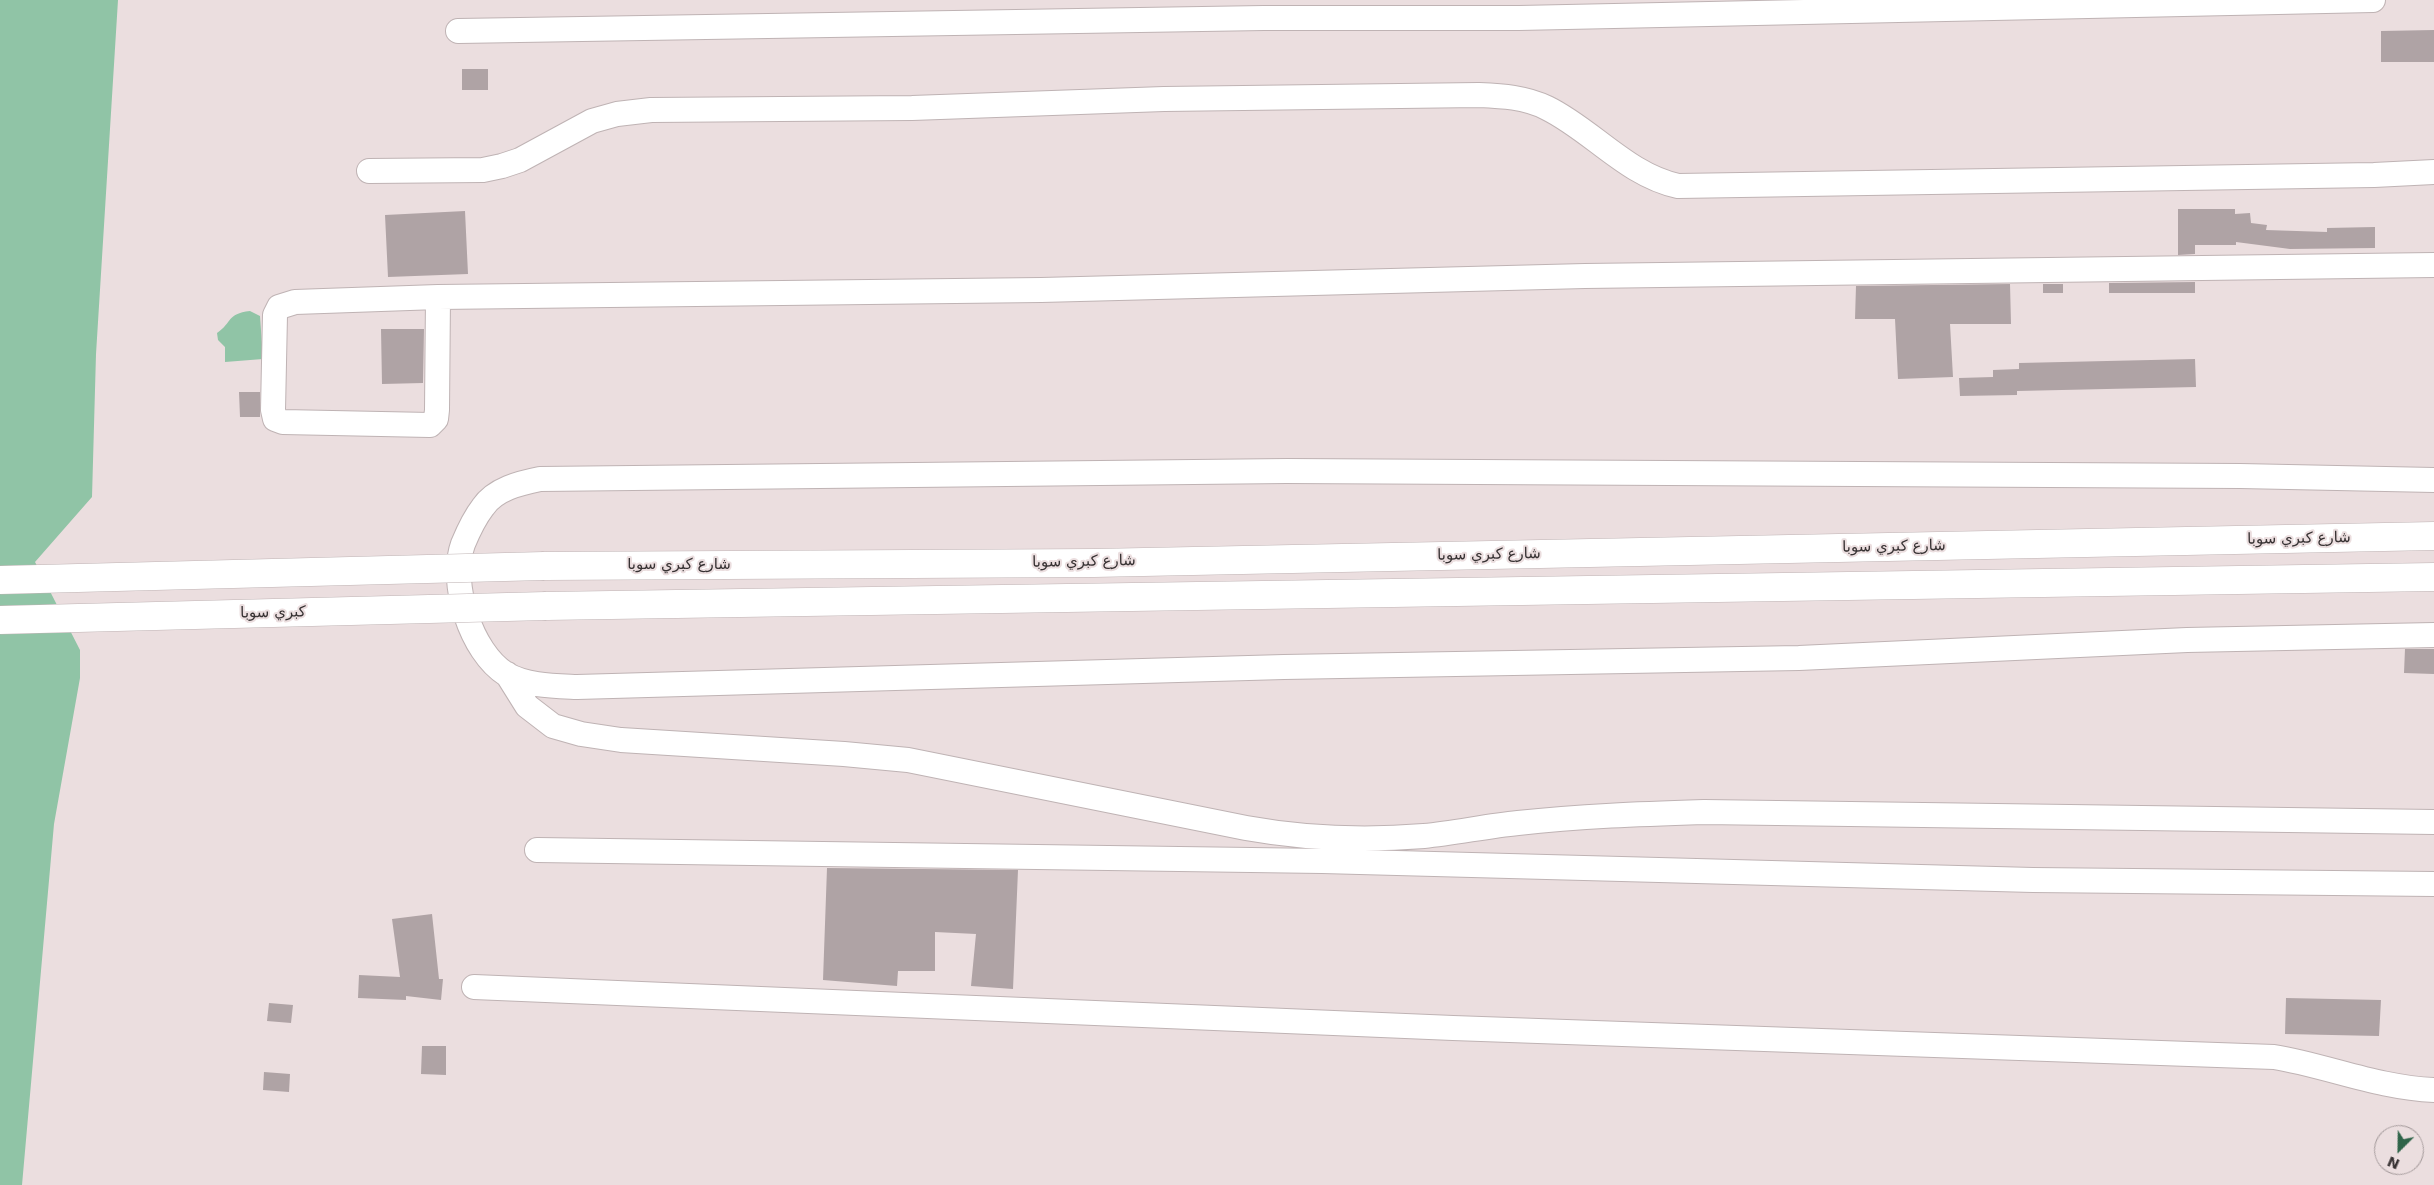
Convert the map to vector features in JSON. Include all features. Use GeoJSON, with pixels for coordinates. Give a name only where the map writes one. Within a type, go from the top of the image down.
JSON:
{"type":"FeatureCollection","features":[{"type":"Feature","properties":{"kind":"highway","name":"شارع كبري سوبا"},"geometry":{"type":"LineString","coordinates":[[0,580],[544,566],[1094,563],[2434,536]]}},
{"type":"Feature","properties":{"kind":"highway","name":"كبري سوبا"},"geometry":{"type":"LineString","coordinates":[[0,620],[546,606],[2434,577]]}},
{"type":"Feature","properties":{"kind":"street"},"geometry":{"type":"LineString","coordinates":[[458,31],[1264,18],[1519,18],[2373,0]]}},
{"type":"Feature","properties":{"kind":"street"},"geometry":{"type":"LineString","coordinates":[[369,171],[483,170],[502,166],[520,160],[592,121],[616,114],[651,110],[912,108],[1164,99],[1479,96],[1523,99],[1546,107],[1644,174],[1660,182],[1678,186],[2356,175],[2434,172]]}},
{"type":"Feature","properties":{"kind":"street"},"geometry":{"type":"LineString","coordinates":[[438,297],[437,410],[436,419],[430,425],[283,422],[275,419],[274,326],[279,307],[295,302],[438,297],[1041,290],[1585,276],[2434,265]]}},
{"type":"Feature","properties":{"kind":"street"},"geometry":{"type":"LineString","coordinates":[[2434,480],[2240,476],[1297,471],[540,479],[519,483],[502,491],[483,506],[463,544],[461,591],[468,620],[479,646],[507,674],[527,706],[553,726],[581,734],[621,740],[844,754],[908,760],[1263,831],[1325,839],[1424,836],[1617,814],[1684,813],[2434,822]]}},
{"type":"Feature","properties":{"kind":"street"},"geometry":{"type":"LineString","coordinates":[[507,674],[529,682],[577,686],[1294,667],[1799,658],[2187,640],[2434,635]]}},
{"type":"Feature","properties":{"kind":"street"},"geometry":{"type":"LineString","coordinates":[[537,850],[1322,861],[2033,880],[2434,884]]}},
{"type":"Feature","properties":{"kind":"street"},"geometry":{"type":"LineString","coordinates":[[474,987],[1453,1028],[2274,1057],[2306,1062],[2382,1083],[2434,1090]]}},
{"type":"Feature","properties":{"kind":"shaded area"},"geometry":{"type":"Polygon","coordinates":[[[0,0],[118,0],[96,354],[92,497],[35,562],[80,650],[80,678],[54,824],[22,1185],[0,1185],[0,0]]]}},
{"type":"Feature","properties":{"kind":"shaded area"},"geometry":{"type":"Polygon","coordinates":[[[250,311],[260,316],[263,359],[225,362],[225,347],[218,340],[217,333],[233,316],[250,311]]]}},
{"type":"Feature","properties":{"kind":"building"},"geometry":{"type":"Polygon","coordinates":[[[2434,30],[2434,62],[2381,62],[2381,31],[2434,30]]]}},
{"type":"Feature","properties":{"kind":"building"},"geometry":{"type":"Polygon","coordinates":[[[462,69],[488,69],[488,90],[462,90],[462,69]]]}},
{"type":"Feature","properties":{"kind":"building"},"geometry":{"type":"Polygon","coordinates":[[[2178,209],[2235,209],[2235,214],[2250,213],[2251,223],[2267,225],[2266,230],[2327,232],[2327,228],[2375,227],[2375,248],[2290,249],[2236,242],[2236,245],[2195,245],[2195,254],[2178,255],[2178,209]]]}},
{"type":"Feature","properties":{"kind":"building"},"geometry":{"type":"Polygon","coordinates":[[[465,211],[468,274],[388,277],[385,215],[465,211]]]}},
{"type":"Feature","properties":{"kind":"building"},"geometry":{"type":"Polygon","coordinates":[[[2195,282],[2195,293],[2109,293],[2109,283],[2195,282]]]}},
{"type":"Feature","properties":{"kind":"building"},"geometry":{"type":"Polygon","coordinates":[[[2010,284],[2011,324],[1950,324],[1953,377],[1898,379],[1895,319],[1855,319],[1856,286],[2010,284]]]}},
{"type":"Feature","properties":{"kind":"building"},"geometry":{"type":"Polygon","coordinates":[[[2043,284],[2063,284],[2063,293],[2043,293],[2043,284]]]}},
{"type":"Feature","properties":{"kind":"building"},"geometry":{"type":"Polygon","coordinates":[[[381,329],[424,329],[423,383],[382,384],[381,329]]]}},
{"type":"Feature","properties":{"kind":"building"},"geometry":{"type":"Polygon","coordinates":[[[2195,359],[2196,387],[2017,391],[2017,395],[1960,396],[1959,378],[1993,377],[1993,370],[2019,369],[2019,363],[2195,359]]]}},
{"type":"Feature","properties":{"kind":"building"},"geometry":{"type":"Polygon","coordinates":[[[239,392],[260,392],[260,417],[240,417],[239,392]]]}},
{"type":"Feature","properties":{"kind":"building"},"geometry":{"type":"Polygon","coordinates":[[[2405,649],[2434,649],[2434,674],[2404,673],[2405,649]]]}},
{"type":"Feature","properties":{"kind":"building"},"geometry":{"type":"Polygon","coordinates":[[[827,868],[1018,870],[1013,989],[971,986],[976,934],[935,932],[935,971],[898,971],[897,986],[823,980],[827,868]]]}},
{"type":"Feature","properties":{"kind":"building"},"geometry":{"type":"Polygon","coordinates":[[[432,914],[439,979],[443,979],[441,1000],[406,996],[406,1000],[358,998],[359,975],[400,977],[392,919],[432,914]]]}},
{"type":"Feature","properties":{"kind":"building"},"geometry":{"type":"Polygon","coordinates":[[[2286,998],[2381,1000],[2379,1036],[2285,1034],[2286,998]]]}},
{"type":"Feature","properties":{"kind":"building"},"geometry":{"type":"Polygon","coordinates":[[[269,1003],[293,1005],[291,1023],[267,1021],[269,1003]]]}},
{"type":"Feature","properties":{"kind":"building"},"geometry":{"type":"Polygon","coordinates":[[[422,1046],[446,1046],[446,1075],[421,1074],[422,1046]]]}},
{"type":"Feature","properties":{"kind":"building"},"geometry":{"type":"Polygon","coordinates":[[[264,1072],[290,1074],[289,1092],[263,1090],[264,1072]]]}}]}
